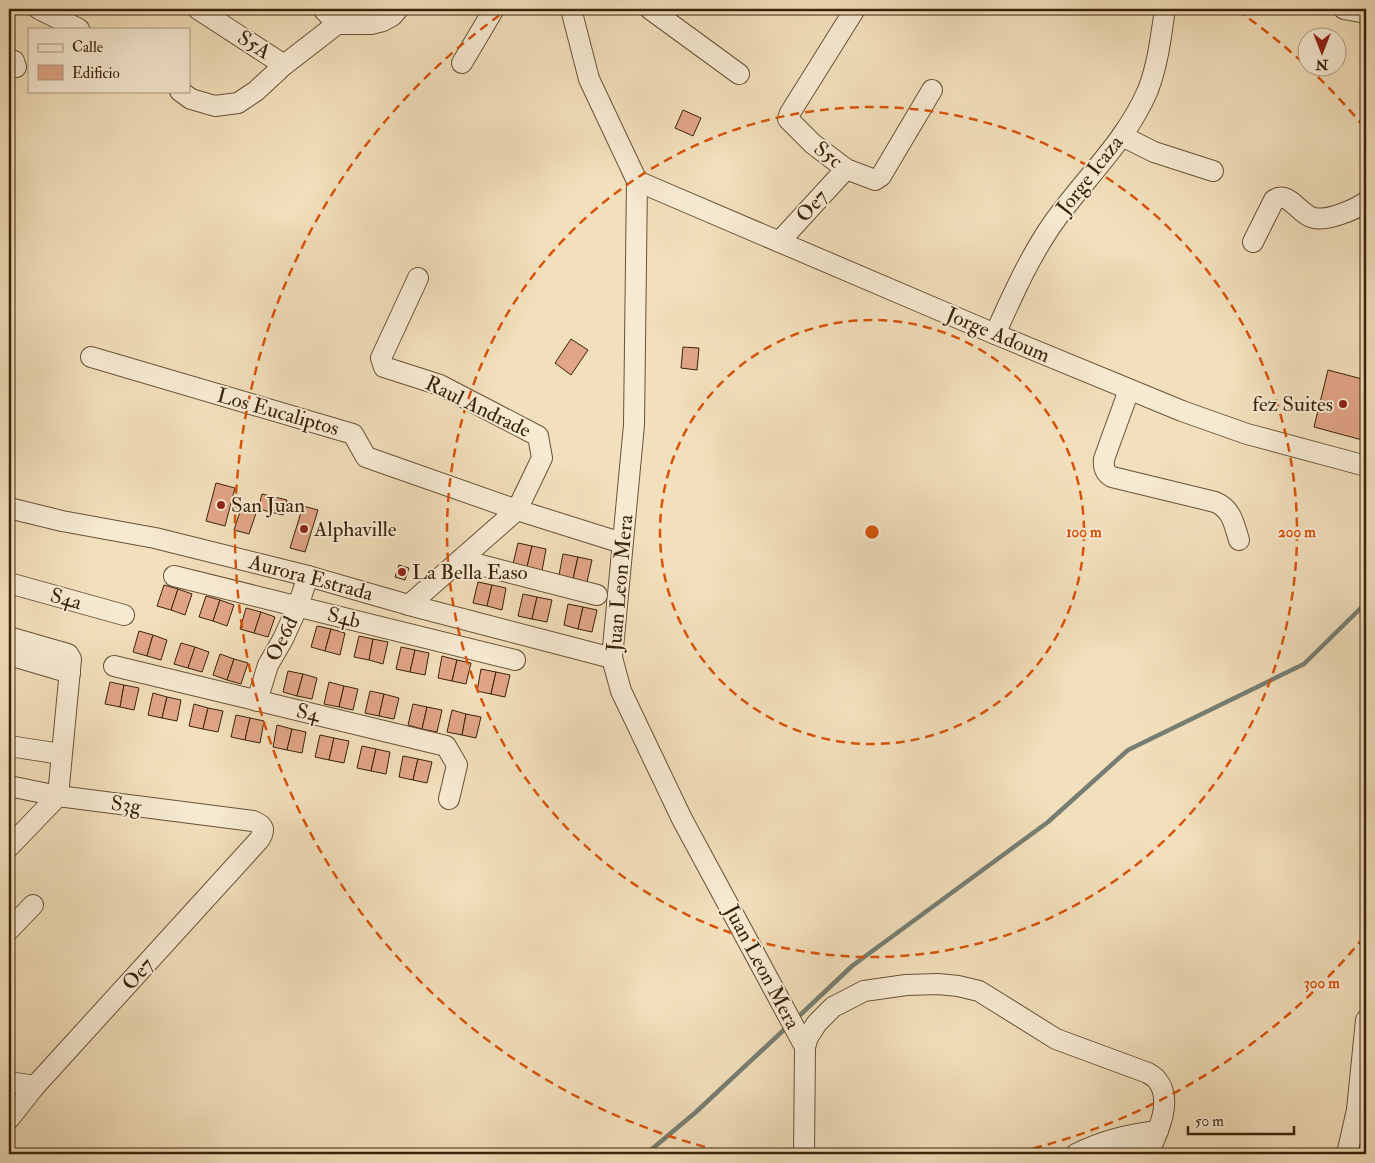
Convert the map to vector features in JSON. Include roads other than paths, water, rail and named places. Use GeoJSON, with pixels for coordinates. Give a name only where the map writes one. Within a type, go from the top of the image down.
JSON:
{"type":"FeatureCollection","features":[{"type":"Feature","properties":{"kind":"street"},"geometry":{"type":"LineString","coordinates":[[39,9],[77,28]]}},
{"type":"Feature","properties":{"kind":"street","name":"S5A"},"geometry":{"type":"LineString","coordinates":[[198,9],[284,65]]}},
{"type":"Feature","properties":{"kind":"street"},"geometry":{"type":"LineString","coordinates":[[323,9],[337,24]]}},
{"type":"Feature","properties":{"kind":"street"},"geometry":{"type":"LineString","coordinates":[[181,92],[191,99],[215,106],[238,103],[256,91],[284,65],[337,24],[371,24],[383,21],[392,16],[398,9]]}},
{"type":"Feature","properties":{"kind":"street"},"geometry":{"type":"LineString","coordinates":[[462,63],[494,9]]}},
{"type":"Feature","properties":{"kind":"street","name":"Juan Leon Mera"},"geometry":{"type":"LineString","coordinates":[[571,9],[589,79],[637,181],[634,424],[612,658],[622,691],[682,819],[805,1047],[804,1154]]}},
{"type":"Feature","properties":{"kind":"street"},"geometry":{"type":"LineString","coordinates":[[650,9],[739,74]]}},
{"type":"Feature","properties":{"kind":"street","name":"S5c"},"geometry":{"type":"LineString","coordinates":[[855,9],[790,112],[788,119],[813,144],[846,169],[875,180],[881,176],[932,90]]}},
{"type":"Feature","properties":{"kind":"street","name":"Jorge Icaza"},"geometry":{"type":"LineString","coordinates":[[995,334],[1024,272],[1051,225],[1122,136],[1139,108],[1148,90],[1154,71],[1165,9]]}},
{"type":"Feature","properties":{"kind":"street"},"geometry":{"type":"LineString","coordinates":[[1344,9],[1366,13]]}},
{"type":"Feature","properties":{"kind":"street"},"geometry":{"type":"LineString","coordinates":[[1122,136],[1154,152],[1213,171]]}},
{"type":"Feature","properties":{"kind":"street","name":"Oe7"},"geometry":{"type":"LineString","coordinates":[[779,242],[846,169]]}},
{"type":"Feature","properties":{"kind":"street","name":"Jorge Adoum"},"geometry":{"type":"LineString","coordinates":[[637,181],[995,334],[1198,417],[1239,431],[1366,466]]}},
{"type":"Feature","properties":{"kind":"street"},"geometry":{"type":"LineString","coordinates":[[1253,242],[1274,200],[1278,197],[1287,198],[1308,216],[1320,219],[1344,214],[1366,202]]}},
{"type":"Feature","properties":{"kind":"street","name":"Raul Andrade"},"geometry":{"type":"LineString","coordinates":[[408,605],[516,510],[542,458],[538,436],[440,385],[384,367],[381,358],[418,278]]}},
{"type":"Feature","properties":{"kind":"street","name":"Los Eucaliptos"},"geometry":{"type":"LineString","coordinates":[[91,357],[353,434],[366,457],[516,510],[622,543]]}},
{"type":"Feature","properties":{"kind":"street"},"geometry":{"type":"LineString","coordinates":[[1129,390],[1104,460],[1103,465],[1108,474],[1112,477],[1223,505],[1232,517],[1239,540]]}},
{"type":"Feature","properties":{"kind":"street","name":"Aurora Estrada"},"geometry":{"type":"LineString","coordinates":[[9,508],[62,521],[155,538],[308,576],[408,605],[612,658]]}},
{"type":"Feature","properties":{"kind":"street"},"geometry":{"type":"LineString","coordinates":[[460,560],[597,595]]}},
{"type":"Feature","properties":{"kind":"street","name":"S4b"},"geometry":{"type":"LineString","coordinates":[[174,576],[515,660]]}},
{"type":"Feature","properties":{"kind":"street","name":"Oe6d"},"geometry":{"type":"LineString","coordinates":[[257,701],[268,665],[283,639],[298,606],[308,576]]}},
{"type":"Feature","properties":{"kind":"street","name":"S4a"},"geometry":{"type":"LineString","coordinates":[[10,588],[124,615]]}},
{"type":"Feature","properties":{"kind":"street"},"geometry":{"type":"LineString","coordinates":[[9,637],[68,654],[71,659],[58,796],[9,847]]}},
{"type":"Feature","properties":{"kind":"street"},"geometry":{"type":"LineString","coordinates":[[9,655],[70,673]]}},
{"type":"Feature","properties":{"kind":"street","name":"S4"},"geometry":{"type":"LineString","coordinates":[[114,666],[446,746],[457,765],[449,799]]}},
{"type":"Feature","properties":{"kind":"street"},"geometry":{"type":"LineString","coordinates":[[9,746],[61,754]]}},
{"type":"Feature","properties":{"kind":"street","name":"S3g"},"geometry":{"type":"LineString","coordinates":[[9,786],[58,796],[253,821],[259,823],[263,828]]}},
{"type":"Feature","properties":{"kind":"street","name":"Oe7"},"geometry":{"type":"LineString","coordinates":[[9,1119],[35,1086],[259,840],[263,834],[263,828]]}},
{"type":"Feature","properties":{"kind":"street"},"geometry":{"type":"LineString","coordinates":[[9,930],[33,905]]}},
{"type":"Feature","properties":{"kind":"street"},"geometry":{"type":"LineString","coordinates":[[805,1047],[808,1037],[817,1023],[833,1006],[864,990],[906,985],[938,984],[979,991],[1056,1039],[1148,1073],[1158,1081],[1164,1094],[1164,1108],[1153,1144]]}},
{"type":"Feature","properties":{"kind":"street"},"geometry":{"type":"LineString","coordinates":[[1346,1154],[1356,1110],[1366,1020]]}},
{"type":"Feature","properties":{"kind":"street"},"geometry":{"type":"LineString","coordinates":[[9,1082],[35,1086]]}},
{"type":"Feature","properties":{"kind":"street"},"geometry":{"type":"LineString","coordinates":[[1076,1154],[1116,1138],[1141,1133],[1153,1144]]}},
{"type":"Feature","properties":{"kind":"street"},"geometry":{"type":"LineString","coordinates":[[1117,1154],[1153,1144]]}},
{"type":"Feature","properties":{"kind":"waterway"},"geometry":{"type":"LineString","coordinates":[[796,1019],[852,966],[1048,822],[1128,750],[1304,664],[1366,603]]}},
{"type":"Feature","properties":{"kind":"waterway"},"geometry":{"type":"LineString","coordinates":[[646,1154],[696,1112],[788,1026]]}},
{"type":"Feature","properties":{"kind":"place","name":"fez Suites"},"geometry":{"type":"Point","coordinates":[1343,404]}},
{"type":"Feature","properties":{"kind":"place","name":"San Juan"},"geometry":{"type":"Point","coordinates":[221,505]}},
{"type":"Feature","properties":{"kind":"place","name":"Alphaville"},"geometry":{"type":"Point","coordinates":[304,529]}},
{"type":"Feature","properties":{"kind":"place","name":"La Bella Easo"},"geometry":{"type":"Point","coordinates":[402,572]}}]}
